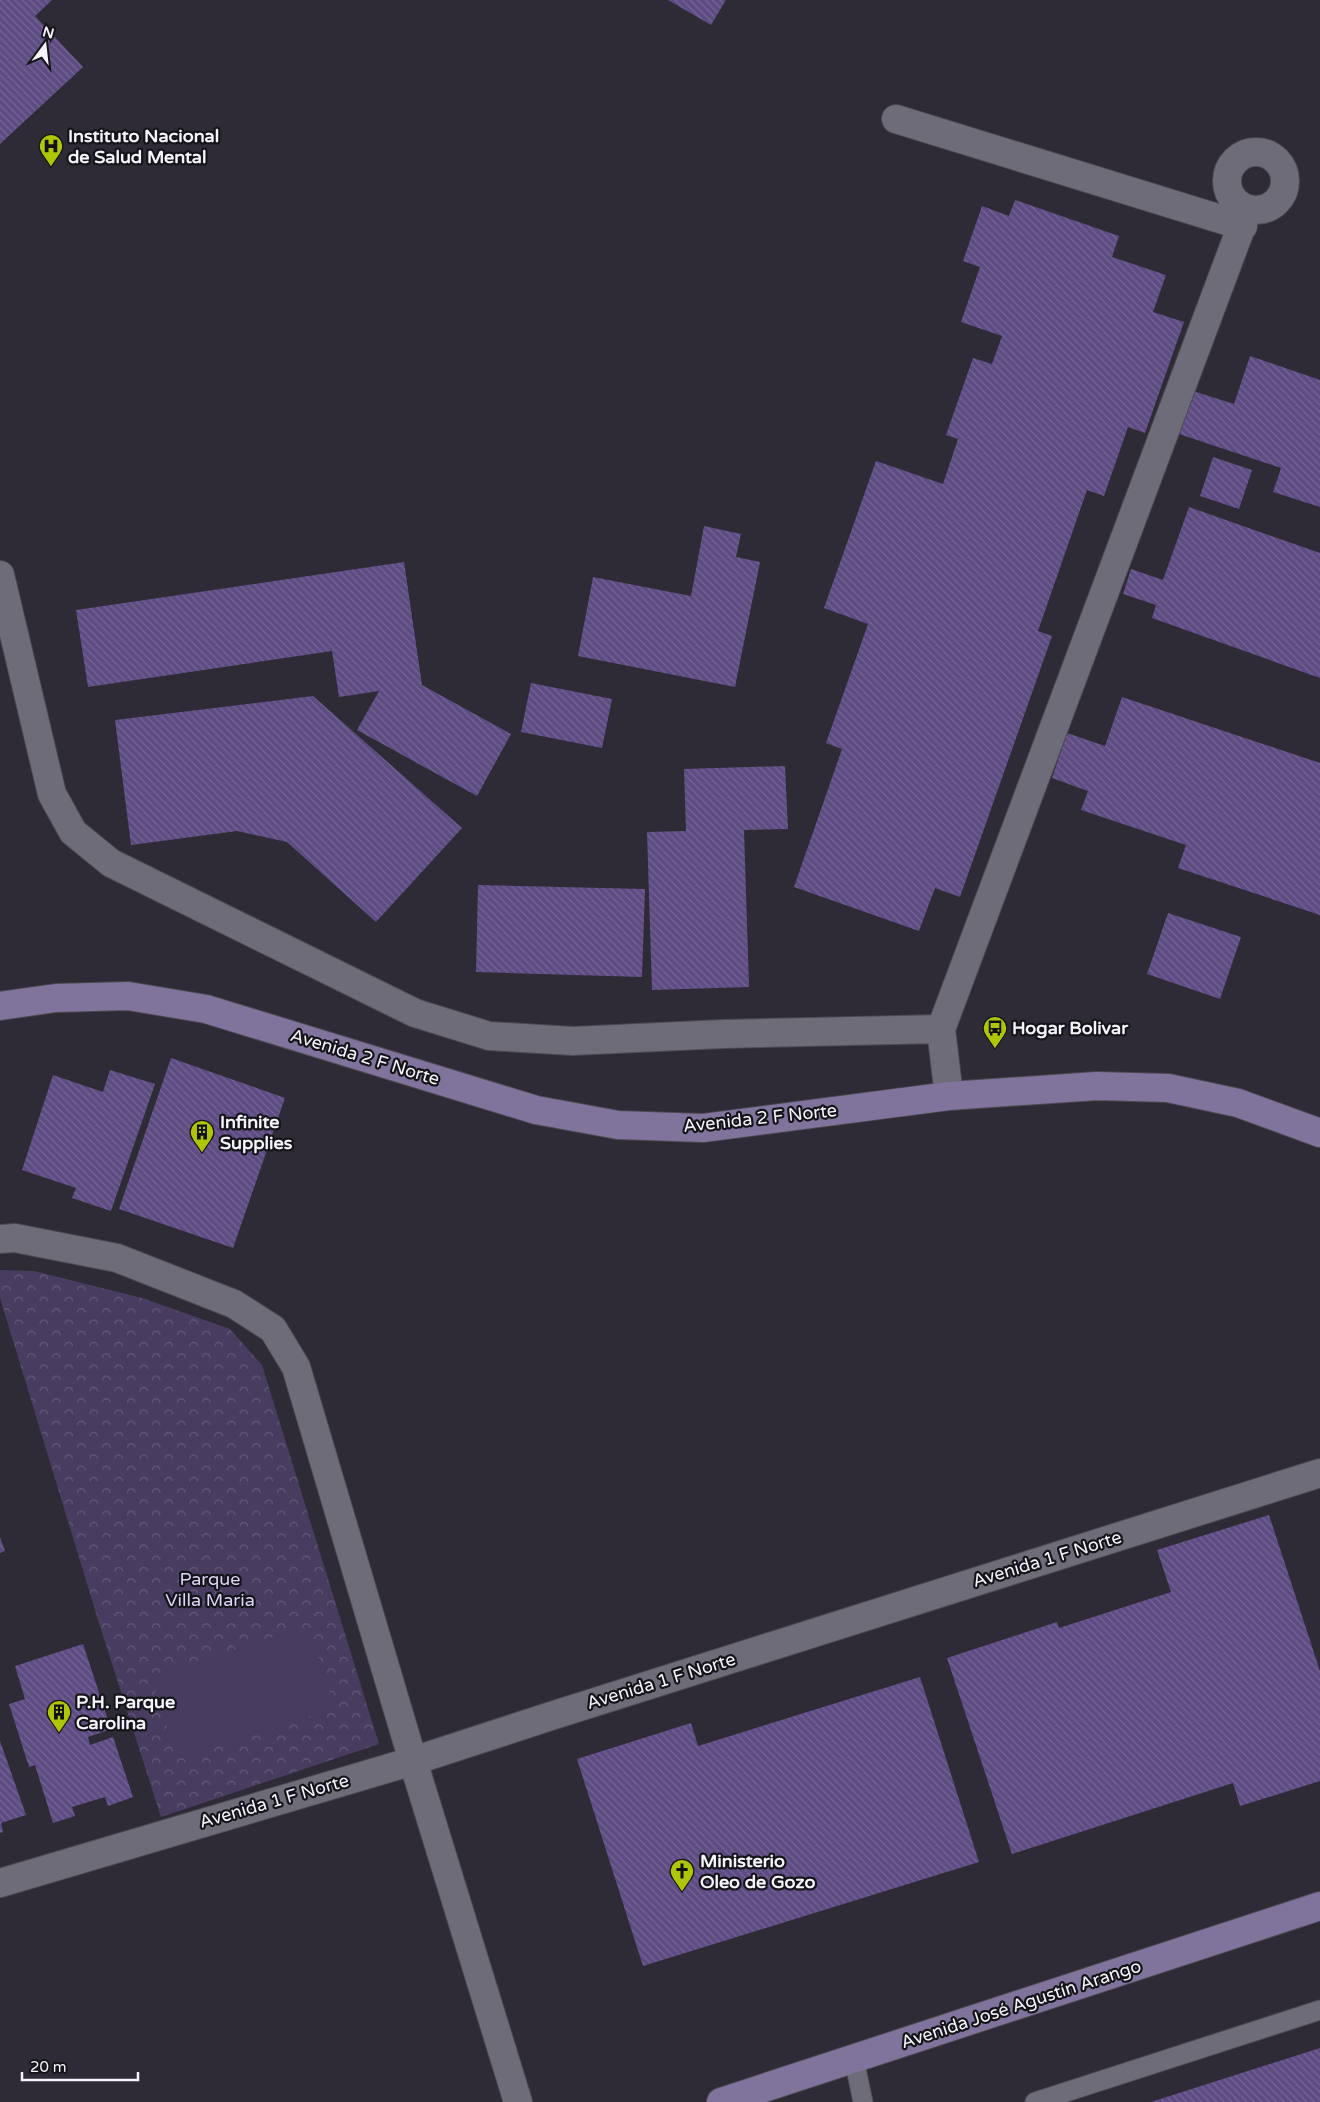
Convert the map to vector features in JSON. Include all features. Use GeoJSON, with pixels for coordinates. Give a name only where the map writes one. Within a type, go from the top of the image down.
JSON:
{"type":"FeatureCollection","features":[{"type":"Feature","properties":{"kind":"street"},"geometry":{"type":"LineString","coordinates":[[896,119],[1246,218],[941,1029],[949,1096]]}},
{"type":"Feature","properties":{"kind":"street"},"geometry":{"type":"LineString","coordinates":[[0,575],[52,794],[73,832],[111,863],[414,1013],[489,1036],[573,1041],[723,1034],[941,1029]]}},
{"type":"Feature","properties":{"kind":"street","name":"Avenida 2 F Norte"},"geometry":{"type":"LineString","coordinates":[[0,1006],[56,998],[128,996],[206,1009],[536,1110],[618,1126],[703,1128],[949,1096],[1096,1086],[1168,1088],[1238,1103],[1320,1134]]}},
{"type":"Feature","properties":{"kind":"street"},"geometry":{"type":"LineString","coordinates":[[0,1239],[15,1238],[117,1258],[234,1304],[273,1329],[296,1367],[413,1761],[518,2102]]}},
{"type":"Feature","properties":{"kind":"street","name":"Avenida 1 F Norte"},"geometry":{"type":"LineString","coordinates":[[0,1883],[413,1761],[1320,1473]]}},
{"type":"Feature","properties":{"kind":"street","name":"Avenida José Agustín Arango"},"geometry":{"type":"LineString","coordinates":[[721,2102],[1320,1906]]}},
{"type":"Feature","properties":{"kind":"lane"},"geometry":{"type":"LineString","coordinates":[[1035,2102],[1075,2096],[1320,2010]]}},
{"type":"Feature","properties":{"kind":"lane"},"geometry":{"type":"LineString","coordinates":[[854,2059],[863,2102]]}},
{"type":"Feature","properties":{"kind":"green space","name":"Parque Villa Maria"},"geometry":{"type":"Polygon","coordinates":[[[0,1270],[34,1271],[142,1298],[230,1329],[262,1365],[379,1744],[161,1817],[99,1623],[0,1298],[0,1270]]]}},
{"type":"Feature","properties":{"kind":"green space"},"geometry":{"type":"Polygon","coordinates":[[[308,1626],[335,1708],[178,1759],[151,1677],[308,1626]]]}},
{"type":"Feature","properties":{"kind":"building"},"geometry":{"type":"Polygon","coordinates":[[[0,0],[52,0],[35,16],[83,67],[0,144],[0,0]]]}},
{"type":"Feature","properties":{"kind":"building"},"geometry":{"type":"Polygon","coordinates":[[[668,0],[726,0],[711,25],[668,0]]]}},
{"type":"Feature","properties":{"kind":"building"},"geometry":{"type":"Polygon","coordinates":[[[1015,200],[1119,236],[1112,257],[1166,275],[1153,312],[1184,322],[1145,433],[1128,427],[1104,496],[1087,490],[1038,631],[1052,636],[960,897],[935,888],[919,931],[794,887],[842,749],[826,743],[868,624],[824,608],[876,461],[943,484],[958,439],[946,435],[973,358],[992,364],[1002,336],[961,322],[980,267],[963,261],[982,206],[1009,216],[1015,200]]]}},
{"type":"Feature","properties":{"kind":"building"},"geometry":{"type":"Polygon","coordinates":[[[1250,356],[1320,380],[1320,507],[1273,492],[1281,468],[1179,434],[1193,391],[1234,404],[1250,356]]]}},
{"type":"Feature","properties":{"kind":"building"},"geometry":{"type":"Polygon","coordinates":[[[1213,457],[1252,470],[1239,509],[1200,496],[1213,457]]]}},
{"type":"Feature","properties":{"kind":"building"},"geometry":{"type":"Polygon","coordinates":[[[1189,507],[1320,553],[1320,678],[1152,618],[1156,605],[1123,594],[1131,569],[1163,580],[1189,507]]]}},
{"type":"Feature","properties":{"kind":"building"},"geometry":{"type":"Polygon","coordinates":[[[704,526],[741,534],[736,557],[760,562],[735,687],[578,656],[593,577],[691,596],[704,526]]]}},
{"type":"Feature","properties":{"kind":"building"},"geometry":{"type":"Polygon","coordinates":[[[404,562],[422,685],[511,734],[477,796],[357,730],[379,691],[339,697],[332,651],[88,687],[76,610],[404,562]]]}},
{"type":"Feature","properties":{"kind":"building"},"geometry":{"type":"Polygon","coordinates":[[[531,683],[612,699],[602,748],[521,732],[531,683]]]}},
{"type":"Feature","properties":{"kind":"building"},"geometry":{"type":"Polygon","coordinates":[[[313,696],[462,828],[376,922],[287,842],[237,831],[131,845],[115,720],[313,696]]]}},
{"type":"Feature","properties":{"kind":"building"},"geometry":{"type":"Polygon","coordinates":[[[1122,697],[1320,763],[1320,915],[1178,868],[1186,845],[1081,810],[1088,791],[1052,778],[1067,733],[1105,746],[1122,697]]]}},
{"type":"Feature","properties":{"kind":"building"},"geometry":{"type":"Polygon","coordinates":[[[785,766],[788,829],[744,830],[749,987],[652,990],[647,832],[686,831],[684,769],[785,766]]]}},
{"type":"Feature","properties":{"kind":"building"},"geometry":{"type":"Polygon","coordinates":[[[478,885],[645,889],[642,977],[476,972],[478,885]]]}},
{"type":"Feature","properties":{"kind":"building"},"geometry":{"type":"Polygon","coordinates":[[[1168,913],[1241,937],[1220,999],[1147,974],[1168,913]]]}},
{"type":"Feature","properties":{"kind":"building","name":"Infinite Supplies"},"geometry":{"type":"Polygon","coordinates":[[[171,1058],[285,1098],[233,1248],[119,1209],[171,1058]]]}},
{"type":"Feature","properties":{"kind":"building"},"geometry":{"type":"Polygon","coordinates":[[[110,1070],[155,1084],[111,1211],[72,1198],[76,1188],[22,1170],[53,1075],[103,1092],[110,1070]]]}},
{"type":"Feature","properties":{"kind":"building"},"geometry":{"type":"Polygon","coordinates":[[[1269,1515],[1320,1671],[1320,1781],[1240,1806],[1233,1783],[1012,1854],[947,1658],[1057,1622],[1059,1628],[1171,1592],[1157,1550],[1269,1515]]]}},
{"type":"Feature","properties":{"kind":"building"},"geometry":{"type":"Polygon","coordinates":[[[0,1537],[5,1551],[0,1553],[0,1537]]]}},
{"type":"Feature","properties":{"kind":"building","name":"P.H. Parque Carolina"},"geometry":{"type":"Polygon","coordinates":[[[83,1644],[111,1729],[88,1737],[90,1745],[113,1737],[133,1797],[108,1806],[105,1797],[72,1807],[75,1816],[53,1823],[35,1765],[29,1767],[9,1704],[25,1699],[15,1666],[83,1644]]]}},
{"type":"Feature","properties":{"kind":"building"},"geometry":{"type":"Polygon","coordinates":[[[920,1677],[979,1862],[643,1966],[577,1759],[691,1723],[698,1746],[920,1677]]]}},
{"type":"Feature","properties":{"kind":"building"},"geometry":{"type":"Polygon","coordinates":[[[0,1741],[26,1815],[1,1823],[3,1832],[0,1833],[0,1741]]]}},
{"type":"Feature","properties":{"kind":"building"},"geometry":{"type":"Polygon","coordinates":[[[1320,2048],[1320,2102],[1151,2102],[1320,2048]]]}},
{"type":"Feature","properties":{"kind":"place","name":"Instituto Nacional de Salud Mental"},"geometry":{"type":"Point","coordinates":[51,167]}},
{"type":"Feature","properties":{"kind":"place","name":"Hogar Bolivar"},"geometry":{"type":"Point","coordinates":[995,1049]}},
{"type":"Feature","properties":{"kind":"place","name":"Infinite Supplies"},"geometry":{"type":"Point","coordinates":[202,1153]}},
{"type":"Feature","properties":{"kind":"place","name":"P.H. Parque Carolina"},"geometry":{"type":"Point","coordinates":[59,1733]}},
{"type":"Feature","properties":{"kind":"place","name":"Ministerio Oleo de Gozo"},"geometry":{"type":"Point","coordinates":[682,1892]}}]}
